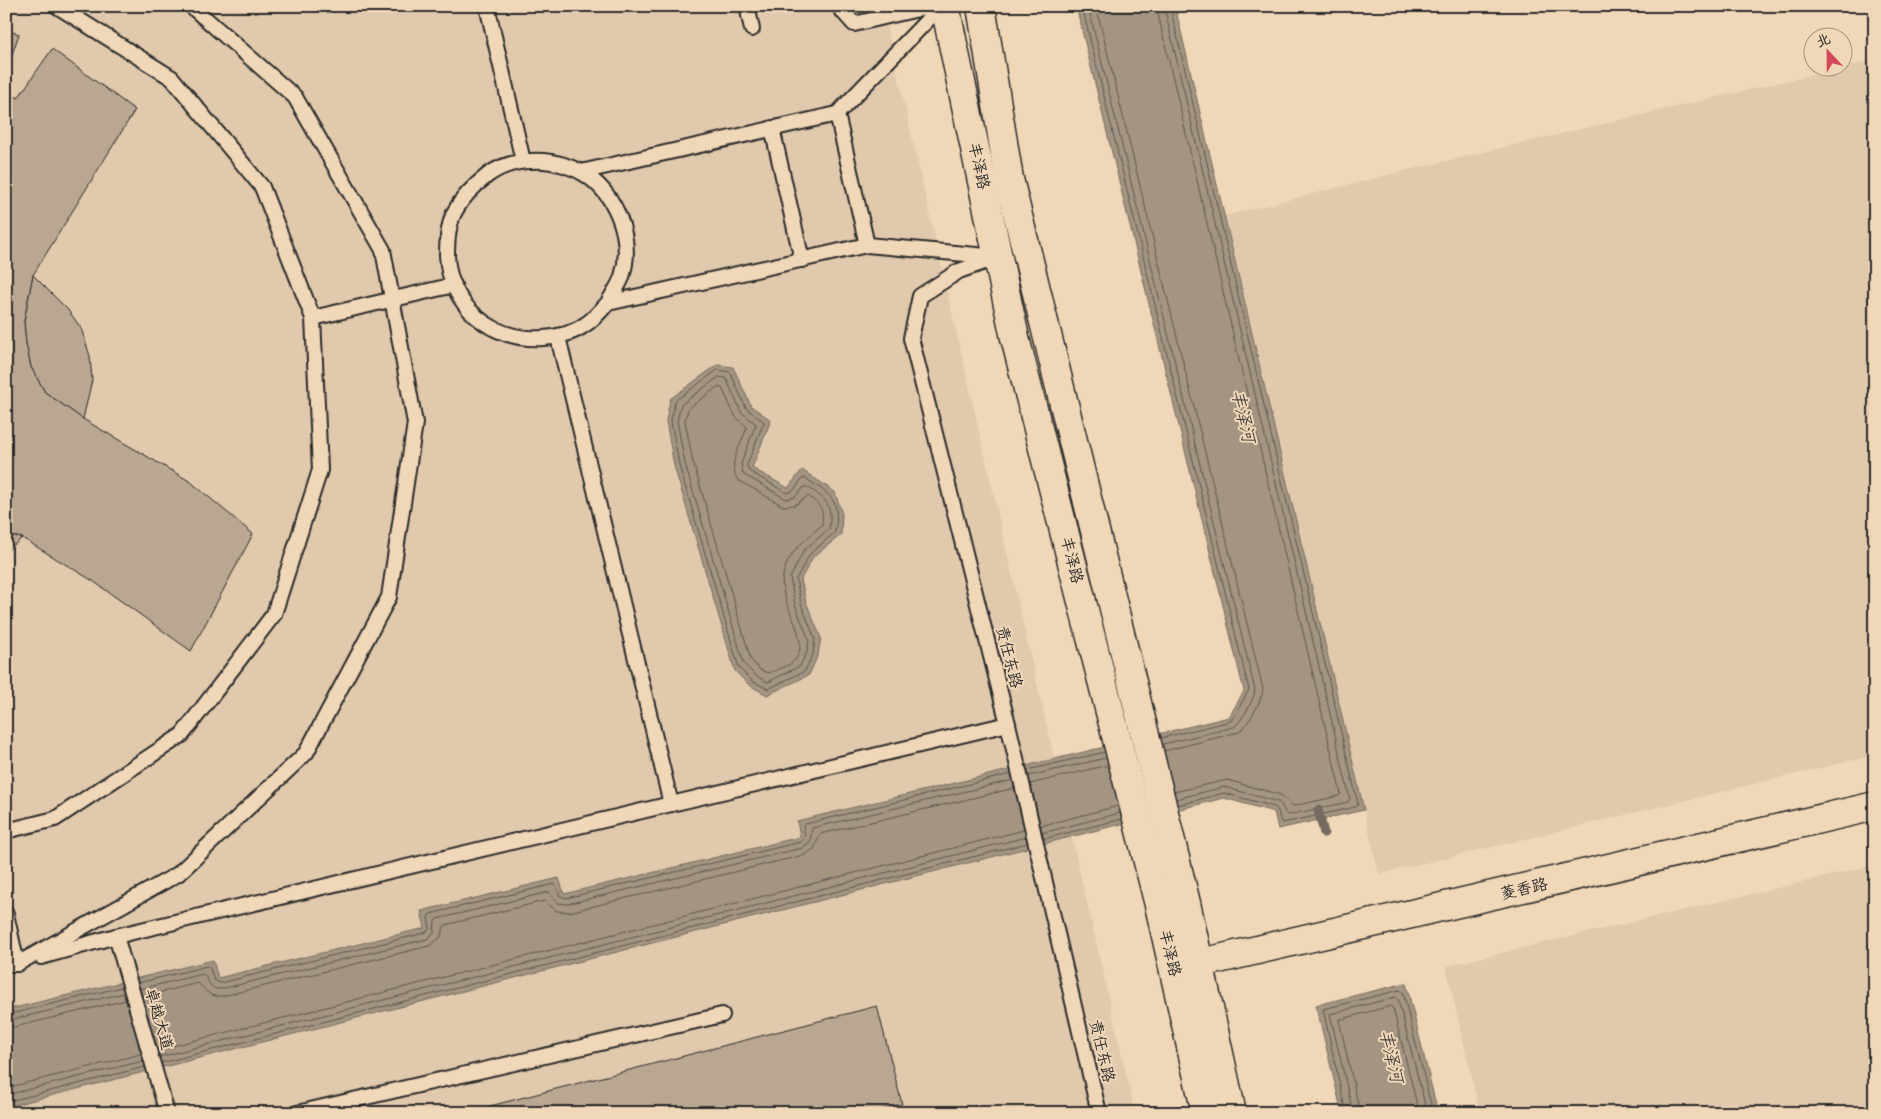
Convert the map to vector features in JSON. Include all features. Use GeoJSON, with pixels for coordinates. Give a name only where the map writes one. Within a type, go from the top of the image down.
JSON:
{"type":"FeatureCollection","features":[{"type":"Feature","properties":{"kind":"street","name":"丰泽路"},"geometry":{"type":"LineString","coordinates":[[943,6],[1015,338],[1157,896],[1186,967],[1232,1113]]}},
{"type":"Feature","properties":{"kind":"street","name":"丰泽路"},"geometry":{"type":"LineString","coordinates":[[981,6],[1010,179],[1186,903],[1186,967],[1206,1113]]}},
{"type":"Feature","properties":{"kind":"street","name":"菱香路"},"geometry":{"type":"LineString","coordinates":[[1186,967],[1875,806]]}},
{"type":"Feature","properties":{"kind":"lane"},"geometry":{"type":"LineString","coordinates":[[6,831],[55,819],[182,735],[274,614],[320,470],[313,318],[262,187],[172,78],[57,6]]}},
{"type":"Feature","properties":{"kind":"lane"},"geometry":{"type":"LineString","coordinates":[[10,964],[178,874],[306,753],[389,597],[415,423],[383,250],[295,97],[191,6]]}},
{"type":"Feature","properties":{"kind":"lane"},"geometry":{"type":"LineString","coordinates":[[487,6],[522,161]]}},
{"type":"Feature","properties":{"kind":"lane"},"geometry":{"type":"LineString","coordinates":[[747,6],[752,29]]}},
{"type":"Feature","properties":{"kind":"lane"},"geometry":{"type":"LineString","coordinates":[[838,6],[854,24],[931,6]]}},
{"type":"Feature","properties":{"kind":"lane"},"geometry":{"type":"LineString","coordinates":[[581,172],[837,114],[943,6]]}},
{"type":"Feature","properties":{"kind":"lane"},"geometry":{"type":"LineString","coordinates":[[837,114],[867,245]]}},
{"type":"Feature","properties":{"kind":"lane"},"geometry":{"type":"LineString","coordinates":[[772,128],[802,260]]}},
{"type":"Feature","properties":{"kind":"lane"},"geometry":{"type":"LineString","coordinates":[[522,161],[553,161],[581,172],[604,191],[620,217],[626,246],[622,277],[608,303],[586,324],[558,337],[529,339],[501,333],[476,317],[458,295],[448,268],[447,239],[455,212],[472,188],[495,170],[522,161]]}},
{"type":"Feature","properties":{"kind":"lane"},"geometry":{"type":"LineString","coordinates":[[608,303],[867,245],[998,257]]}},
{"type":"Feature","properties":{"kind":"lane","name":"责任东路"},"geometry":{"type":"LineString","coordinates":[[998,257],[959,271],[920,296],[911,338],[1008,724],[1099,1113]]}},
{"type":"Feature","properties":{"kind":"lane"},"geometry":{"type":"LineString","coordinates":[[313,318],[454,284]]}},
{"type":"Feature","properties":{"kind":"lane"},"geometry":{"type":"LineString","coordinates":[[558,337],[671,804]]}},
{"type":"Feature","properties":{"kind":"lane"},"geometry":{"type":"LineString","coordinates":[[10,964],[116,936],[1008,724]]}},
{"type":"Feature","properties":{"kind":"lane"},"geometry":{"type":"LineString","coordinates":[[6,914],[10,964]]}},
{"type":"Feature","properties":{"kind":"lane","name":"卓越大道"},"geometry":{"type":"LineString","coordinates":[[116,936],[167,1113]]}},
{"type":"Feature","properties":{"kind":"lane"},"geometry":{"type":"LineString","coordinates":[[297,1113],[722,1015]]}},
{"type":"Feature","properties":{"kind":"shaded area"},"geometry":{"type":"Polygon","coordinates":[[[6,6],[882,6],[1135,1113],[6,1113],[6,6]]]}},
{"type":"Feature","properties":{"kind":"shaded area"},"geometry":{"type":"Polygon","coordinates":[[[1875,60],[1875,755],[1379,874],[1224,216],[1412,169],[1804,77],[1854,78],[1854,65],[1875,60]]]}},
{"type":"Feature","properties":{"kind":"shaded area"},"geometry":{"type":"Polygon","coordinates":[[[1875,865],[1875,1113],[1480,1113],[1446,966],[1875,865]]]}},
{"type":"Feature","properties":{"kind":"water"},"geometry":{"type":"Polygon","coordinates":[[[1076,6],[1175,6],[1364,810],[1278,829],[1274,812],[1224,798],[6,1107],[6,1010],[213,960],[218,978],[425,928],[421,911],[559,878],[564,894],[800,837],[797,821],[1229,717],[1244,691],[1076,6]]]}},
{"type":"Feature","properties":{"kind":"water"},"geometry":{"type":"Polygon","coordinates":[[[717,365],[733,367],[751,406],[771,420],[752,468],[788,488],[802,470],[835,492],[842,514],[841,535],[813,557],[801,579],[806,602],[821,638],[818,655],[809,675],[767,695],[749,685],[735,671],[674,466],[666,421],[670,399],[717,365]]]}},
{"type":"Feature","properties":{"kind":"water"},"geometry":{"type":"Polygon","coordinates":[[[1406,983],[1438,1113],[1342,1113],[1316,1005],[1406,983]]]}},
{"type":"Feature","properties":{"kind":"building"},"geometry":{"type":"Polygon","coordinates":[[[6,30],[19,34],[6,72],[6,30]]]}},
{"type":"Feature","properties":{"kind":"building"},"geometry":{"type":"Polygon","coordinates":[[[52,49],[135,110],[33,275],[24,321],[31,367],[45,392],[83,419],[191,482],[253,534],[191,651],[93,581],[22,538],[6,535],[6,91],[18,98],[52,49]]]}},
{"type":"Feature","properties":{"kind":"building"},"geometry":{"type":"Polygon","coordinates":[[[33,275],[68,310],[81,328],[90,356],[92,380],[83,419],[45,392],[31,367],[24,321],[33,275]]]}},
{"type":"Feature","properties":{"kind":"building"},"geometry":{"type":"Polygon","coordinates":[[[6,535],[22,538],[6,552],[6,535]]]}},
{"type":"Feature","properties":{"kind":"building"},"geometry":{"type":"Polygon","coordinates":[[[877,1006],[902,1104],[870,1113],[463,1113],[877,1006]]]}},
{"type":"Feature","properties":{"kind":"waterway","name":"丰泽河"},"geometry":{"type":"LineString","coordinates":[[1318,810],[1324,833]]}}]}
